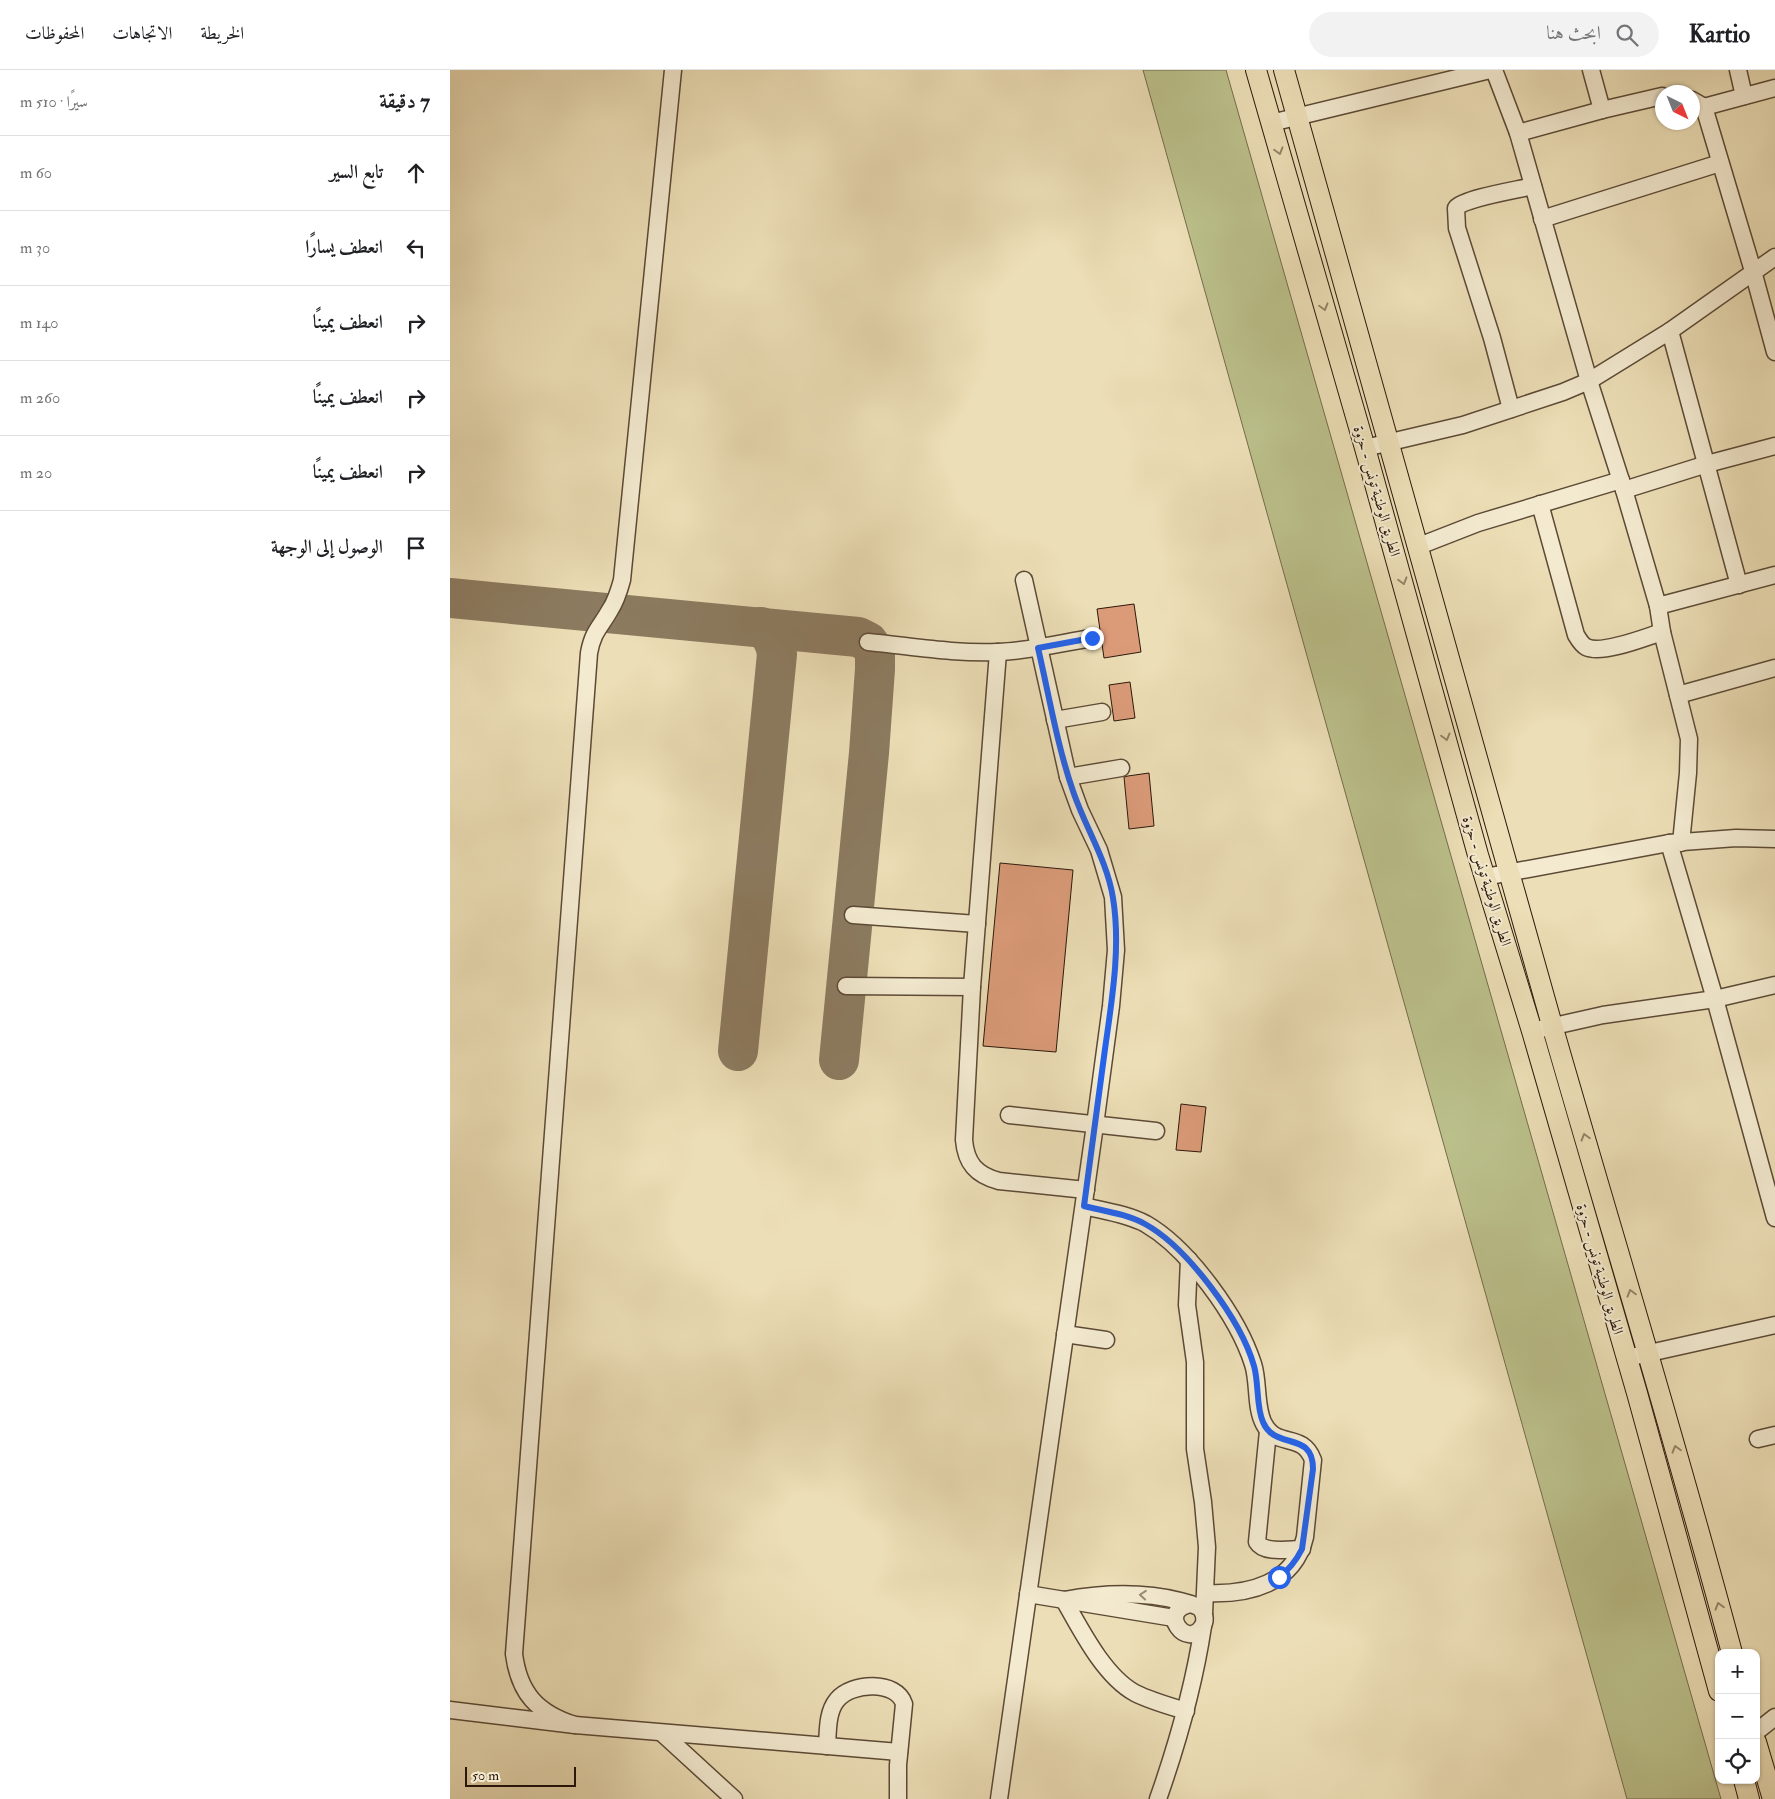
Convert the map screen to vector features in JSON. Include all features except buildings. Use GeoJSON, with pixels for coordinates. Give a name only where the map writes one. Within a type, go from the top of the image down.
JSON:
{"type":"FeatureCollection","features":[{"type":"Feature","properties":{"kind":"main road","name":"الطريق الوطنية تونس - حزوة"},"geometry":{"type":"LineString","coordinates":[[1256,70],[1365,448],[1485,877],[1532,1031],[1658,1468],[1715,1676]]}},
{"type":"Feature","properties":{"kind":"main road","name":"الطريق الوطنية تونس - حزوة"},"geometry":{"type":"LineString","coordinates":[[1284,70],[1391,442],[1553,1026],[1649,1353],[1731,1649]]}},
{"type":"Feature","properties":{"kind":"main road"},"geometry":{"type":"LineString","coordinates":[[1760,1755],[1773,1799]]}},
{"type":"Feature","properties":{"kind":"main road"},"geometry":{"type":"LineString","coordinates":[[1745,1784],[1749,1799]]}},
{"type":"Feature","properties":{"kind":"street"},"geometry":{"type":"LineString","coordinates":[[575,1725],[558,1720],[544,1712],[531,1700],[522,1686],[516,1670],[514,1654],[589,653],[591,641],[614,603],[622,580],[673,70]]}},
{"type":"Feature","properties":{"kind":"street"},"geometry":{"type":"LineString","coordinates":[[1270,123],[1492,70],[1518,133],[1589,381],[1623,485],[1658,606],[1662,632],[1690,740],[1675,843],[1715,999],[1769,1170],[1775,1218]]}},
{"type":"Feature","properties":{"kind":"street"},"geometry":{"type":"LineString","coordinates":[[1590,70],[1602,110]]}},
{"type":"Feature","properties":{"kind":"street"},"geometry":{"type":"LineString","coordinates":[[1738,70],[1744,96]]}},
{"type":"Feature","properties":{"kind":"street"},"geometry":{"type":"LineString","coordinates":[[1700,104],[1775,88]]}},
{"type":"Feature","properties":{"kind":"street"},"geometry":{"type":"LineString","coordinates":[[1518,133],[1655,98]]}},
{"type":"Feature","properties":{"kind":"street"},"geometry":{"type":"LineString","coordinates":[[1700,109],[1720,163],[1753,271],[1775,352]]}},
{"type":"Feature","properties":{"kind":"street"},"geometry":{"type":"LineString","coordinates":[[1542,219],[1720,163]]}},
{"type":"Feature","properties":{"kind":"street"},"geometry":{"type":"LineString","coordinates":[[1511,409],[1492,338],[1456,228],[1456,208],[1460,204],[1470,201],[1533,186]]}},
{"type":"Feature","properties":{"kind":"street"},"geometry":{"type":"LineString","coordinates":[[1365,448],[1463,425],[1563,392],[1589,381],[1670,331],[1775,257]]}},
{"type":"Feature","properties":{"kind":"street"},"geometry":{"type":"LineString","coordinates":[[1670,331],[1739,585]]}},
{"type":"Feature","properties":{"kind":"street"},"geometry":{"type":"LineString","coordinates":[[1419,546],[1478,523],[1540,504],[1775,446]]}},
{"type":"Feature","properties":{"kind":"street"},"geometry":{"type":"LineString","coordinates":[[1540,504],[1576,635],[1581,643],[1592,649],[1604,648],[1662,632]]}},
{"type":"Feature","properties":{"kind":"street"},"geometry":{"type":"LineString","coordinates":[[1658,606],[1775,575]]}},
{"type":"Feature","properties":{"kind":"street"},"geometry":{"type":"LineString","coordinates":[[999,1799],[1084,1206],[1114,978],[1115,922],[1113,897],[1099,850],[1080,810],[1068,777],[1024,580]]}},
{"type":"Feature","properties":{"kind":"street"},"geometry":{"type":"LineString","coordinates":[[868,642],[955,651],[998,652],[1038,648],[1092,638]]}},
{"type":"Feature","properties":{"kind":"street"},"geometry":{"type":"LineString","coordinates":[[998,652],[972,987],[965,1151],[977,1171],[987,1178],[998,1182],[1086,1190]]}},
{"type":"Feature","properties":{"kind":"street"},"geometry":{"type":"LineString","coordinates":[[1678,695],[1775,668]]}},
{"type":"Feature","properties":{"kind":"street"},"geometry":{"type":"LineString","coordinates":[[1055,720],[1102,712]]}},
{"type":"Feature","properties":{"kind":"street"},"geometry":{"type":"LineString","coordinates":[[1068,777],[1121,768]]}},
{"type":"Feature","properties":{"kind":"street"},"geometry":{"type":"LineString","coordinates":[[1485,877],[1675,843],[1736,838],[1775,839]]}},
{"type":"Feature","properties":{"kind":"street"},"geometry":{"type":"LineString","coordinates":[[853,915],[977,924]]}},
{"type":"Feature","properties":{"kind":"street"},"geometry":{"type":"LineString","coordinates":[[1532,1031],[1603,1015],[1715,999],[1775,985]]}},
{"type":"Feature","properties":{"kind":"street"},"geometry":{"type":"LineString","coordinates":[[846,986],[972,987]]}},
{"type":"Feature","properties":{"kind":"street"},"geometry":{"type":"LineString","coordinates":[[1009,1115],[1156,1131]]}},
{"type":"Feature","properties":{"kind":"street"},"geometry":{"type":"LineString","coordinates":[[1084,1206],[1123,1215],[1144,1223],[1162,1235],[1189,1260],[1236,1324],[1247,1345],[1254,1367],[1260,1413],[1268,1431],[1276,1437],[1304,1445],[1310,1452],[1313,1460],[1305,1537],[1302,1549],[1289,1569],[1279,1577],[1256,1587],[1232,1593],[1206,1593]]}},
{"type":"Feature","properties":{"kind":"street"},"geometry":{"type":"LineString","coordinates":[[1158,1799],[1179,1739],[1186,1711],[1204,1620],[1206,1593],[1206,1524],[1195,1450],[1195,1362],[1187,1305],[1189,1260]]}},
{"type":"Feature","properties":{"kind":"street"},"geometry":{"type":"LineString","coordinates":[[1626,1359],[1775,1325]]}},
{"type":"Feature","properties":{"kind":"street"},"geometry":{"type":"LineString","coordinates":[[1065,1334],[1106,1340]]}},
{"type":"Feature","properties":{"kind":"street"},"geometry":{"type":"LineString","coordinates":[[1268,1431],[1257,1542],[1268,1549],[1302,1549]]}},
{"type":"Feature","properties":{"kind":"street"},"geometry":{"type":"LineString","coordinates":[[1758,1439],[1775,1435]]}},
{"type":"Feature","properties":{"kind":"street"},"geometry":{"type":"LineString","coordinates":[[1028,1594],[1174,1618]]}},
{"type":"Feature","properties":{"kind":"street"},"geometry":{"type":"LineString","coordinates":[[1064,1600],[1128,1594],[1156,1596],[1191,1604],[1201,1609],[1204,1620],[1199,1632],[1186,1634],[1179,1630],[1174,1618],[1177,1611],[1183,1606],[1191,1604]]}},
{"type":"Feature","properties":{"kind":"street"},"geometry":{"type":"LineString","coordinates":[[1064,1600],[1096,1652],[1123,1685],[1146,1698],[1186,1711]]}},
{"type":"Feature","properties":{"kind":"street"},"geometry":{"type":"LineString","coordinates":[[827,1746],[829,1717],[836,1701],[850,1690],[869,1687],[892,1689],[902,1698],[904,1704],[897,1779],[898,1799]]}},
{"type":"Feature","properties":{"kind":"street"},"geometry":{"type":"LineString","coordinates":[[450,1710],[575,1725],[899,1752]]}},
{"type":"Feature","properties":{"kind":"street"},"geometry":{"type":"LineString","coordinates":[[1760,1729],[1775,1716]]}},
{"type":"Feature","properties":{"kind":"street"},"geometry":{"type":"LineString","coordinates":[[662,1733],[734,1799]]}},
{"type":"Feature","properties":{"kind":"green space"},"geometry":{"type":"Polygon","coordinates":[[[1143,70],[1226,70],[1715,1778],[1715,1784],[1717,1784],[1721,1799],[1627,1799],[1143,70]]]}},
{"type":"Feature","properties":{"kind":"taxiway"},"geometry":{"type":"LineString","coordinates":[[450,598],[858,637],[868,642],[875,652],[875,669],[869,753],[839,1060]]}},
{"type":"Feature","properties":{"kind":"taxiway"},"geometry":{"type":"LineString","coordinates":[[738,1051],[777,654],[772,639],[761,627]]}},
{"type":"Feature","properties":{"kind":"route"},"geometry":{"type":"LineString","coordinates":[[1092,638],[1038,648],[1068,777],[1080,810],[1099,850],[1113,897],[1116,950],[1114,978],[1084,1206],[1123,1215],[1144,1223],[1162,1235],[1189,1260],[1236,1324],[1247,1345],[1254,1367],[1260,1413],[1268,1431],[1276,1437],[1304,1445],[1310,1452],[1313,1460],[1313,1469],[1305,1537],[1302,1549],[1296,1560],[1279,1577]]}}]}
